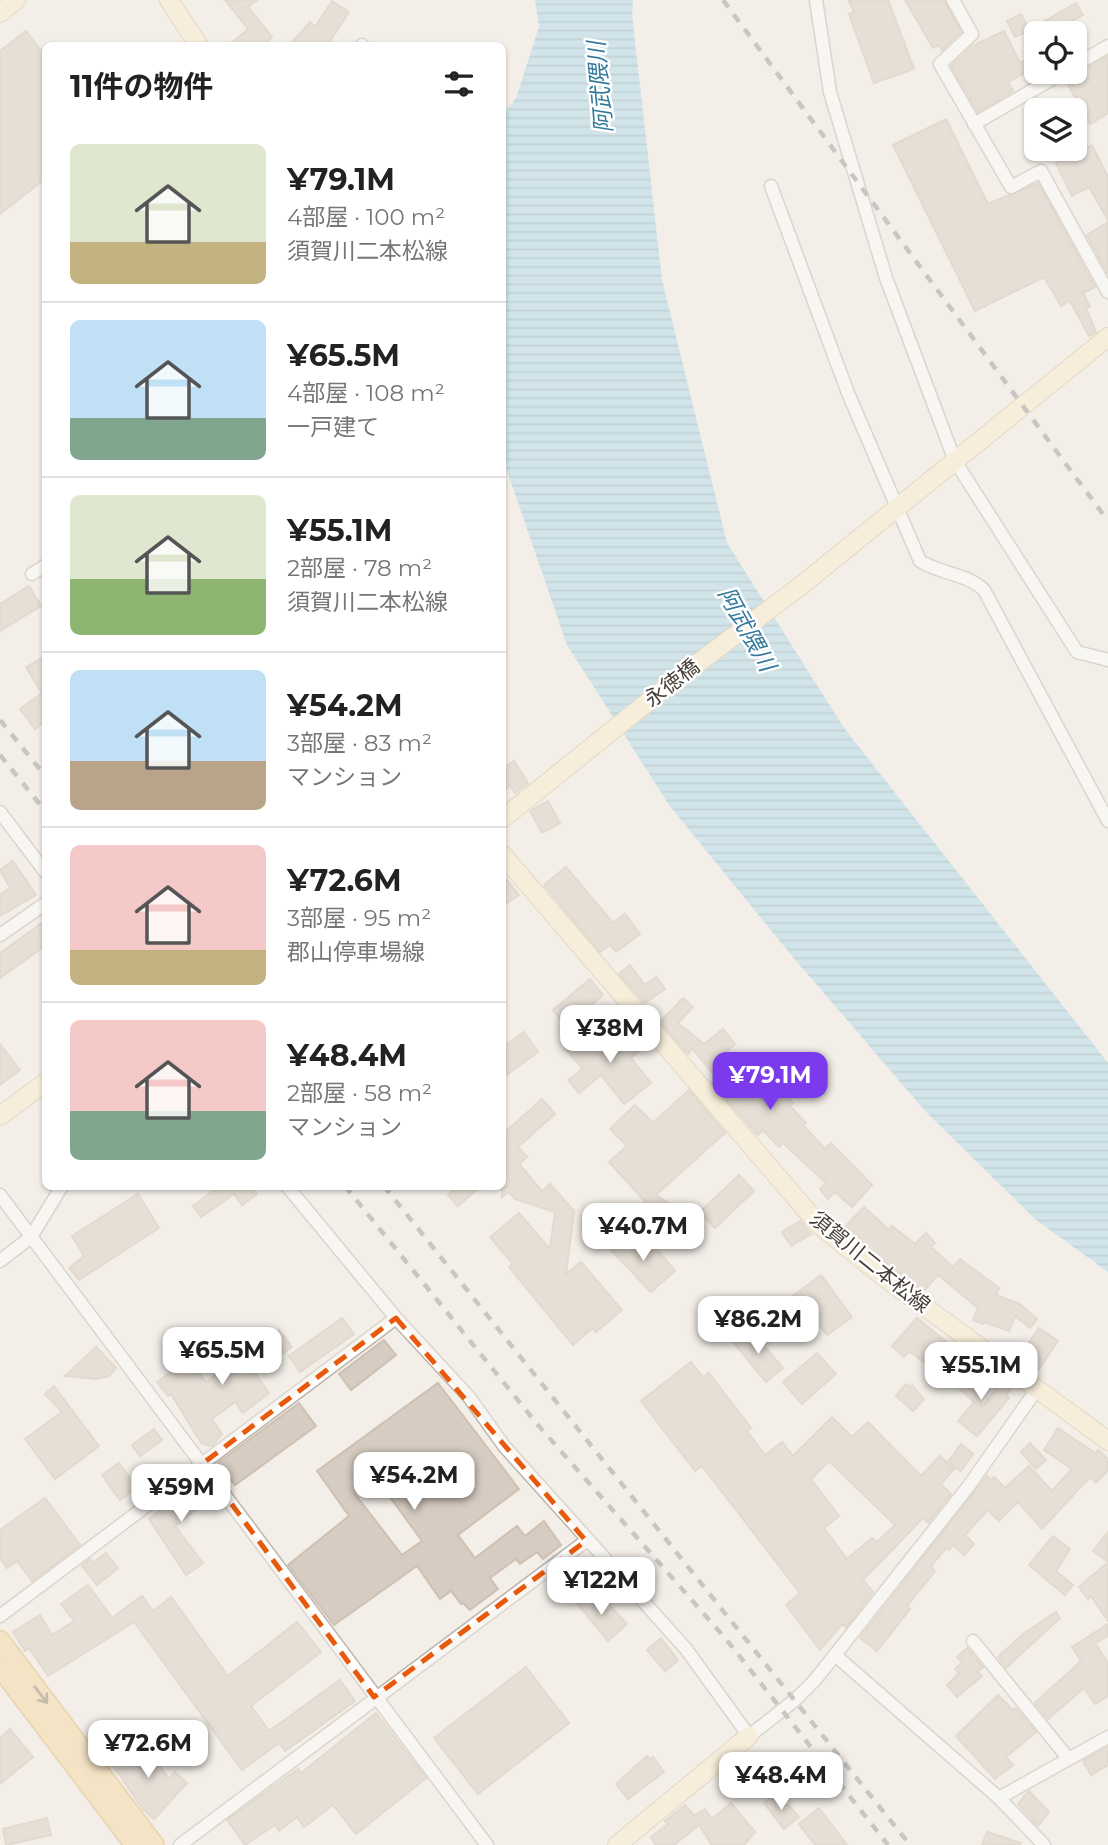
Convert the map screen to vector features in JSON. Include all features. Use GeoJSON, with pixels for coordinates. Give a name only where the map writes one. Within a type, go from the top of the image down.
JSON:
{"type":"FeatureCollection","features":[{"type":"Feature","properties":{"kind":"main road"},"geometry":{"type":"LineString","coordinates":[[0,1641],[154,1845]]}},
{"type":"Feature","properties":{"kind":"main road"},"geometry":{"type":"LineString","coordinates":[[0,1667],[135,1845]]}},
{"type":"Feature","properties":{"kind":"street"},"geometry":{"type":"LineString","coordinates":[[0,13],[16,0]]}},
{"type":"Feature","properties":{"kind":"street"},"geometry":{"type":"LineString","coordinates":[[169,0],[196,42]]}},
{"type":"Feature","properties":{"kind":"street"},"geometry":{"type":"LineString","coordinates":[[816,0],[830,92],[838,119],[886,278],[955,461],[1077,652],[1108,660]]}},
{"type":"Feature","properties":{"kind":"street"},"geometry":{"type":"LineString","coordinates":[[953,0],[972,34],[940,64],[1011,187],[1041,171],[1108,292]]}},
{"type":"Feature","properties":{"kind":"street"},"geometry":{"type":"LineString","coordinates":[[1087,58],[1108,46]]}},
{"type":"Feature","properties":{"kind":"street"},"geometry":{"type":"LineString","coordinates":[[974,124],[1043,84]]}},
{"type":"Feature","properties":{"kind":"street"},"geometry":{"type":"LineString","coordinates":[[771,186],[848,393],[895,509],[920,561],[936,570],[958,575],[984,590],[1108,821]]}},
{"type":"Feature","properties":{"kind":"street","name":"永徳橋"},"geometry":{"type":"LineString","coordinates":[[506,815],[668,685],[803,584],[1108,337]]}},
{"type":"Feature","properties":{"kind":"street"},"geometry":{"type":"LineString","coordinates":[[32,574],[42,568]]}},
{"type":"Feature","properties":{"kind":"street"},"geometry":{"type":"LineString","coordinates":[[0,812],[42,868]]}},
{"type":"Feature","properties":{"kind":"street","name":"須賀川二本松線"},"geometry":{"type":"LineString","coordinates":[[506,860],[818,1224],[884,1277],[1108,1441]]}},
{"type":"Feature","properties":{"kind":"street"},"geometry":{"type":"LineString","coordinates":[[0,935],[42,906]]}},
{"type":"Feature","properties":{"kind":"street"},"geometry":{"type":"LineString","coordinates":[[0,1116],[42,1085]]}},
{"type":"Feature","properties":{"kind":"street"},"geometry":{"type":"LineString","coordinates":[[0,1261],[32,1237],[60,1190]]}},
{"type":"Feature","properties":{"kind":"street"},"geometry":{"type":"LineString","coordinates":[[290,1190],[396,1318],[462,1389],[504,1446],[586,1541],[685,1648],[750,1736]]}},
{"type":"Feature","properties":{"kind":"street"},"geometry":{"type":"LineString","coordinates":[[0,1195],[487,1845]]}},
{"type":"Feature","properties":{"kind":"street"},"geometry":{"type":"LineString","coordinates":[[0,1616],[396,1318]]}},
{"type":"Feature","properties":{"kind":"street"},"geometry":{"type":"LineString","coordinates":[[617,1845],[795,1700],[835,1655],[968,1487],[1037,1389]]}},
{"type":"Feature","properties":{"kind":"street"},"geometry":{"type":"LineString","coordinates":[[180,1845],[374,1697],[586,1541]]}},
{"type":"Feature","properties":{"kind":"street"},"geometry":{"type":"LineString","coordinates":[[973,1641],[1068,1758]]}},
{"type":"Feature","properties":{"kind":"street"},"geometry":{"type":"LineString","coordinates":[[835,1655],[999,1798],[1044,1845]]}},
{"type":"Feature","properties":{"kind":"street"},"geometry":{"type":"LineString","coordinates":[[999,1798],[1108,1737]]}},
{"type":"Feature","properties":{"kind":"highlighted area"},"geometry":{"type":"Polygon","coordinates":[[[396,1318],[586,1541],[374,1697],[202,1464],[396,1318]]]}},
{"type":"Feature","properties":{"kind":"water","name":"阿武隈川"},"geometry":{"type":"Polygon","coordinates":[[[535,0],[633,0],[632,15],[662,280],[727,543],[844,728],[1108,1063],[1108,1272],[1035,1219],[926,1112],[792,956],[669,805],[567,645],[506,468],[506,112],[516,98],[539,27],[535,0]]]}},
{"type":"Feature","properties":{"kind":"building"},"geometry":{"type":"Polygon","coordinates":[[[225,0],[257,0],[248,7],[272,37],[266,42],[233,42],[248,29],[225,0]]]}},
{"type":"Feature","properties":{"kind":"building"},"geometry":{"type":"Polygon","coordinates":[[[848,0],[888,0],[914,69],[874,83],[849,14],[854,12],[848,0]]]}},
{"type":"Feature","properties":{"kind":"building"},"geometry":{"type":"Polygon","coordinates":[[[905,0],[944,0],[961,32],[942,50],[939,45],[933,48],[905,0]]]}},
{"type":"Feature","properties":{"kind":"building"},"geometry":{"type":"Polygon","coordinates":[[[332,1],[349,12],[330,42],[292,42],[310,22],[315,27],[332,1]]]}},
{"type":"Feature","properties":{"kind":"building"},"geometry":{"type":"Polygon","coordinates":[[[1076,3],[1083,15],[1072,21],[1045,21],[1076,3]]]}},
{"type":"Feature","properties":{"kind":"building"},"geometry":{"type":"Polygon","coordinates":[[[1021,14],[1024,21],[1024,33],[1015,37],[1007,21],[1021,14]]]}},
{"type":"Feature","properties":{"kind":"building"},"geometry":{"type":"Polygon","coordinates":[[[26,31],[42,52],[42,181],[0,214],[0,51],[26,31]]]}},
{"type":"Feature","properties":{"kind":"building"},"geometry":{"type":"Polygon","coordinates":[[[1004,31],[1020,63],[1024,61],[1024,73],[1008,82],[1013,91],[978,112],[951,66],[972,46],[1004,31]]]}},
{"type":"Feature","properties":{"kind":"building"},"geometry":{"type":"Polygon","coordinates":[[[1108,56],[1108,113],[1090,124],[1087,119],[1087,98],[1075,98],[1068,84],[1087,84],[1087,66],[1108,56]]]}},
{"type":"Feature","properties":{"kind":"building"},"geometry":{"type":"Polygon","coordinates":[[[946,119],[988,204],[1038,183],[1095,287],[1083,293],[1090,306],[1086,308],[1096,332],[1089,336],[1070,301],[1061,306],[1044,277],[975,311],[893,145],[946,119]]]}},
{"type":"Feature","properties":{"kind":"building"},"geometry":{"type":"Polygon","coordinates":[[[1092,145],[1108,177],[1108,220],[1089,187],[1072,196],[1056,163],[1087,161],[1087,148],[1092,145]]]}},
{"type":"Feature","properties":{"kind":"building"},"geometry":{"type":"Polygon","coordinates":[[[1108,222],[1108,274],[1087,235],[1108,222]]]}},
{"type":"Feature","properties":{"kind":"building"},"geometry":{"type":"Polygon","coordinates":[[[29,586],[41,606],[0,631],[0,604],[29,586]]]}},
{"type":"Feature","properties":{"kind":"building"},"geometry":{"type":"Polygon","coordinates":[[[42,658],[42,693],[26,667],[42,658]]]}},
{"type":"Feature","properties":{"kind":"building"},"geometry":{"type":"Polygon","coordinates":[[[42,693],[42,723],[35,729],[20,709],[42,693]]]}},
{"type":"Feature","properties":{"kind":"building"},"geometry":{"type":"Polygon","coordinates":[[[514,761],[528,783],[515,793],[510,786],[506,789],[506,766],[514,761]]]}},
{"type":"Feature","properties":{"kind":"building"},"geometry":{"type":"Polygon","coordinates":[[[548,801],[560,823],[542,833],[530,811],[548,801]]]}},
{"type":"Feature","properties":{"kind":"building"},"geometry":{"type":"Polygon","coordinates":[[[13,861],[36,895],[0,916],[0,895],[10,888],[0,870],[13,861]]]}},
{"type":"Feature","properties":{"kind":"building"},"geometry":{"type":"Polygon","coordinates":[[[566,867],[613,923],[625,914],[640,934],[616,952],[610,945],[600,952],[544,885],[566,867]]]}},
{"type":"Feature","properties":{"kind":"building"},"geometry":{"type":"Polygon","coordinates":[[[506,879],[519,895],[506,903],[506,879]]]}},
{"type":"Feature","properties":{"kind":"building"},"geometry":{"type":"Polygon","coordinates":[[[42,923],[42,948],[0,978],[0,953],[42,923]]]}},
{"type":"Feature","properties":{"kind":"building"},"geometry":{"type":"Polygon","coordinates":[[[630,965],[645,985],[656,977],[665,989],[645,1003],[619,974],[630,965]]]}},
{"type":"Feature","properties":{"kind":"building"},"geometry":{"type":"Polygon","coordinates":[[[590,979],[603,995],[566,1026],[553,1010],[590,979]]]}},
{"type":"Feature","properties":{"kind":"building"},"geometry":{"type":"Polygon","coordinates":[[[683,998],[693,1007],[678,1023],[704,1044],[723,1029],[735,1044],[723,1054],[765,1101],[780,1088],[793,1103],[790,1106],[806,1123],[803,1125],[825,1149],[831,1143],[872,1185],[852,1207],[835,1192],[828,1199],[820,1189],[826,1183],[783,1143],[779,1147],[763,1130],[758,1135],[711,1082],[716,1077],[692,1048],[688,1054],[660,1022],[683,998]]]}},
{"type":"Feature","properties":{"kind":"building"},"geometry":{"type":"Polygon","coordinates":[[[631,1027],[646,1045],[631,1058],[651,1083],[624,1104],[601,1075],[579,1093],[568,1080],[583,1069],[565,1048],[584,1031],[602,1052],[631,1027]]]}},
{"type":"Feature","properties":{"kind":"building"},"geometry":{"type":"Polygon","coordinates":[[[524,1032],[538,1052],[506,1075],[506,1045],[524,1032]]]}},
{"type":"Feature","properties":{"kind":"building"},"geometry":{"type":"Polygon","coordinates":[[[0,1044],[20,1070],[0,1085],[0,1044]]]}},
{"type":"Feature","properties":{"kind":"building"},"geometry":{"type":"Polygon","coordinates":[[[689,1090],[725,1133],[656,1195],[673,1206],[661,1225],[646,1215],[651,1208],[609,1162],[627,1146],[610,1129],[635,1105],[653,1123],[689,1090]]]}},
{"type":"Feature","properties":{"kind":"building"},"geometry":{"type":"Polygon","coordinates":[[[542,1099],[555,1114],[518,1147],[527,1157],[519,1164],[542,1191],[550,1184],[574,1211],[566,1274],[581,1262],[622,1310],[596,1332],[593,1328],[573,1345],[509,1267],[513,1264],[490,1237],[519,1213],[550,1249],[555,1212],[515,1199],[509,1192],[502,1197],[502,1190],[506,1190],[506,1131],[542,1099]]]}},
{"type":"Feature","properties":{"kind":"building"},"geometry":{"type":"Polygon","coordinates":[[[739,1175],[754,1191],[715,1228],[700,1212],[739,1175]]]}},
{"type":"Feature","properties":{"kind":"building"},"geometry":{"type":"Polygon","coordinates":[[[215,1190],[254,1190],[257,1194],[242,1205],[234,1194],[201,1217],[193,1206],[215,1190]]]}},
{"type":"Feature","properties":{"kind":"building"},"geometry":{"type":"Polygon","coordinates":[[[454,1190],[476,1190],[458,1206],[448,1195],[454,1190]]]}},
{"type":"Feature","properties":{"kind":"building"},"geometry":{"type":"Polygon","coordinates":[[[138,1194],[159,1228],[79,1280],[69,1268],[84,1256],[72,1236],[138,1194]]]}},
{"type":"Feature","properties":{"kind":"building"},"geometry":{"type":"Polygon","coordinates":[[[864,1207],[889,1230],[892,1226],[915,1244],[926,1233],[935,1243],[931,1247],[953,1267],[960,1259],[999,1288],[996,1295],[1020,1304],[1037,1319],[1030,1328],[1015,1316],[1009,1331],[973,1320],[978,1308],[938,1275],[923,1292],[871,1252],[846,1226],[864,1207]]]}},
{"type":"Feature","properties":{"kind":"building"},"geometry":{"type":"Polygon","coordinates":[[[800,1221],[811,1234],[791,1246],[782,1232],[800,1221]]]}},
{"type":"Feature","properties":{"kind":"building"},"geometry":{"type":"Polygon","coordinates":[[[623,1234],[643,1258],[656,1248],[675,1271],[651,1292],[608,1247],[623,1234]]]}},
{"type":"Feature","properties":{"kind":"building"},"geometry":{"type":"Polygon","coordinates":[[[821,1275],[852,1317],[827,1335],[810,1312],[802,1318],[788,1300],[821,1275]]]}},
{"type":"Feature","properties":{"kind":"building"},"geometry":{"type":"Polygon","coordinates":[[[342,1318],[354,1334],[300,1372],[289,1356],[342,1318]]]}},
{"type":"Feature","properties":{"kind":"building"},"geometry":{"type":"Polygon","coordinates":[[[917,1318],[949,1344],[929,1366],[909,1351],[904,1357],[892,1346],[917,1318]]]}},
{"type":"Feature","properties":{"kind":"building"},"geometry":{"type":"Polygon","coordinates":[[[1039,1328],[1058,1341],[1038,1370],[1019,1356],[1039,1328]]]}},
{"type":"Feature","properties":{"kind":"building"},"geometry":{"type":"Polygon","coordinates":[[[750,1329],[783,1368],[766,1382],[734,1343],[750,1329]]]}},
{"type":"Feature","properties":{"kind":"building"},"geometry":{"type":"Polygon","coordinates":[[[279,1330],[292,1347],[255,1373],[269,1393],[243,1413],[235,1402],[212,1419],[222,1434],[212,1446],[202,1444],[171,1394],[168,1396],[157,1382],[189,1359],[206,1382],[279,1330]]]}},
{"type":"Feature","properties":{"kind":"building"},"geometry":{"type":"Polygon","coordinates":[[[384,1340],[396,1355],[351,1390],[339,1374],[384,1340]]]}},
{"type":"Feature","properties":{"kind":"building"},"geometry":{"type":"Polygon","coordinates":[[[96,1347],[116,1368],[109,1376],[96,1379],[65,1376],[96,1347]]]}},
{"type":"Feature","properties":{"kind":"building"},"geometry":{"type":"Polygon","coordinates":[[[817,1353],[836,1374],[802,1404],[783,1382],[817,1353]]]}},
{"type":"Feature","properties":{"kind":"building"},"geometry":{"type":"Polygon","coordinates":[[[691,1362],[703,1377],[709,1373],[751,1428],[747,1431],[765,1455],[782,1442],[793,1456],[832,1417],[852,1437],[868,1422],[921,1476],[940,1456],[954,1469],[941,1484],[951,1494],[928,1523],[923,1518],[863,1580],[873,1592],[846,1627],[842,1624],[820,1650],[786,1605],[800,1593],[702,1466],[695,1471],[641,1401],[691,1362]],[[829,1461],[811,1479],[839,1516],[824,1528],[847,1559],[872,1538],[877,1542],[895,1525],[829,1461]]]}},
{"type":"Feature","properties":{"kind":"building"},"geometry":{"type":"Polygon","coordinates":[[[971,1370],[988,1385],[981,1404],[984,1405],[1001,1381],[1011,1389],[1006,1395],[1009,1398],[977,1436],[958,1421],[974,1402],[957,1386],[971,1370]]]}},
{"type":"Feature","properties":{"kind":"building"},"geometry":{"type":"Polygon","coordinates":[[[438,1383],[519,1489],[458,1535],[475,1558],[517,1526],[525,1536],[544,1521],[561,1545],[543,1559],[537,1552],[520,1564],[516,1559],[490,1578],[498,1589],[470,1610],[461,1604],[451,1591],[440,1599],[417,1566],[334,1625],[288,1565],[349,1516],[317,1471],[438,1383]],[[376,1478],[355,1494],[402,1555],[422,1541],[376,1478]]]}},
{"type":"Feature","properties":{"kind":"building"},"geometry":{"type":"Polygon","coordinates":[[[906,1384],[910,1387],[912,1385],[924,1399],[913,1411],[896,1396],[906,1384]]]}},
{"type":"Feature","properties":{"kind":"building"},"geometry":{"type":"Polygon","coordinates":[[[54,1386],[99,1446],[55,1479],[25,1439],[62,1412],[45,1394],[54,1386]]]}},
{"type":"Feature","properties":{"kind":"building"},"geometry":{"type":"Polygon","coordinates":[[[299,1403],[316,1426],[235,1485],[218,1463],[299,1403]]]}},
{"type":"Feature","properties":{"kind":"building"},"geometry":{"type":"Polygon","coordinates":[[[1058,1428],[1095,1453],[1098,1450],[1108,1459],[1108,1470],[1096,1483],[1090,1477],[1042,1529],[1018,1502],[999,1521],[988,1510],[965,1535],[974,1544],[964,1555],[953,1545],[949,1550],[946,1548],[931,1566],[935,1571],[907,1606],[910,1609],[877,1651],[860,1638],[987,1476],[991,1480],[994,1477],[1005,1488],[1029,1466],[1052,1491],[1072,1469],[1044,1450],[1058,1428]]]}},
{"type":"Feature","properties":{"kind":"building"},"geometry":{"type":"Polygon","coordinates":[[[154,1429],[162,1440],[140,1456],[132,1445],[154,1429]]]}},
{"type":"Feature","properties":{"kind":"building"},"geometry":{"type":"Polygon","coordinates":[[[1030,1443],[1046,1460],[1036,1469],[1021,1452],[1030,1443]]]}},
{"type":"Feature","properties":{"kind":"building"},"geometry":{"type":"Polygon","coordinates":[[[961,1444],[973,1454],[961,1471],[948,1462],[961,1444]]]}},
{"type":"Feature","properties":{"kind":"building"},"geometry":{"type":"Polygon","coordinates":[[[119,1463],[137,1488],[120,1500],[102,1475],[119,1463]]]}},
{"type":"Feature","properties":{"kind":"building"},"geometry":{"type":"Polygon","coordinates":[[[201,1479],[214,1495],[175,1526],[203,1563],[186,1575],[149,1519],[201,1479]]]}},
{"type":"Feature","properties":{"kind":"building"},"geometry":{"type":"Polygon","coordinates":[[[45,1498],[80,1545],[32,1581],[17,1561],[7,1568],[0,1558],[0,1530],[45,1498]]]}},
{"type":"Feature","properties":{"kind":"building"},"geometry":{"type":"Polygon","coordinates":[[[1108,1532],[1108,1562],[1093,1551],[1108,1532]]]}},
{"type":"Feature","properties":{"kind":"building"},"geometry":{"type":"Polygon","coordinates":[[[1053,1536],[1070,1549],[1056,1571],[1073,1585],[1065,1595],[1029,1565],[1053,1536]]]}},
{"type":"Feature","properties":{"kind":"building"},"geometry":{"type":"Polygon","coordinates":[[[106,1553],[118,1568],[97,1585],[82,1566],[90,1559],[93,1563],[106,1553]]]}},
{"type":"Feature","properties":{"kind":"building"},"geometry":{"type":"Polygon","coordinates":[[[1108,1562],[1108,1621],[1091,1596],[1088,1599],[1079,1587],[1108,1562]]]}},
{"type":"Feature","properties":{"kind":"building"},"geometry":{"type":"Polygon","coordinates":[[[88,1585],[112,1618],[142,1596],[153,1611],[171,1597],[228,1676],[297,1622],[321,1652],[251,1706],[269,1731],[340,1680],[355,1701],[285,1751],[279,1743],[242,1770],[134,1622],[48,1676],[29,1648],[25,1651],[13,1632],[40,1615],[52,1635],[74,1621],[61,1604],[88,1585]]]}},
{"type":"Feature","properties":{"kind":"building"},"geometry":{"type":"Polygon","coordinates":[[[586,1592],[602,1615],[611,1607],[627,1624],[608,1641],[574,1600],[586,1592]]]}},
{"type":"Feature","properties":{"kind":"building"},"geometry":{"type":"Polygon","coordinates":[[[1056,1612],[1060,1618],[1006,1668],[998,1657],[1023,1634],[1056,1612]]]}},
{"type":"Feature","properties":{"kind":"building"},"geometry":{"type":"Polygon","coordinates":[[[1108,1624],[1108,1636],[1095,1643],[1108,1663],[1108,1696],[1095,1704],[1084,1688],[1048,1719],[1035,1703],[1081,1661],[1072,1647],[1108,1624]]]}},
{"type":"Feature","properties":{"kind":"building"},"geometry":{"type":"Polygon","coordinates":[[[661,1638],[678,1660],[665,1671],[647,1650],[661,1638]]]}},
{"type":"Feature","properties":{"kind":"building"},"geometry":{"type":"Polygon","coordinates":[[[967,1648],[983,1667],[978,1671],[982,1676],[957,1697],[947,1685],[959,1673],[955,1669],[962,1662],[957,1657],[967,1648]]]}},
{"type":"Feature","properties":{"kind":"building"},"geometry":{"type":"Polygon","coordinates":[[[526,1667],[569,1723],[478,1794],[434,1738],[526,1667]]]}},
{"type":"Feature","properties":{"kind":"building"},"geometry":{"type":"Polygon","coordinates":[[[998,1695],[1013,1710],[1016,1708],[1036,1732],[1006,1757],[1013,1765],[995,1779],[956,1736],[998,1695]]]}},
{"type":"Feature","properties":{"kind":"building"},"geometry":{"type":"Polygon","coordinates":[[[376,1713],[426,1778],[356,1834],[333,1805],[304,1827],[297,1817],[279,1831],[275,1825],[245,1845],[227,1820],[298,1769],[301,1773],[376,1713]]]}},
{"type":"Feature","properties":{"kind":"building"},"geometry":{"type":"Polygon","coordinates":[[[10,1729],[33,1757],[0,1784],[0,1738],[10,1729]]]}},
{"type":"Feature","properties":{"kind":"building"},"geometry":{"type":"Polygon","coordinates":[[[143,1742],[169,1779],[175,1772],[187,1783],[154,1819],[143,1809],[112,1764],[143,1742]]]}},
{"type":"Feature","properties":{"kind":"building"},"geometry":{"type":"Polygon","coordinates":[[[1108,1747],[1108,1765],[1091,1775],[1083,1761],[1108,1747]]]}},
{"type":"Feature","properties":{"kind":"building"},"geometry":{"type":"Polygon","coordinates":[[[647,1756],[650,1759],[653,1757],[664,1772],[628,1799],[616,1784],[647,1756]]]}},
{"type":"Feature","properties":{"kind":"building"},"geometry":{"type":"Polygon","coordinates":[[[1029,1791],[1049,1812],[1038,1826],[1018,1804],[1029,1791]]]}},
{"type":"Feature","properties":{"kind":"building"},"geometry":{"type":"Polygon","coordinates":[[[774,1794],[784,1807],[788,1805],[799,1817],[784,1829],[764,1803],[774,1794]]]}},
{"type":"Feature","properties":{"kind":"building"},"geometry":{"type":"Polygon","coordinates":[[[731,1803],[755,1832],[744,1845],[712,1845],[699,1825],[674,1845],[656,1845],[651,1837],[668,1824],[665,1821],[685,1805],[694,1816],[705,1809],[712,1819],[731,1803]]]}},
{"type":"Feature","properties":{"kind":"building"},"geometry":{"type":"Polygon","coordinates":[[[819,1808],[847,1845],[815,1845],[799,1824],[819,1808]]]}},
{"type":"Feature","properties":{"kind":"building"},"geometry":{"type":"Polygon","coordinates":[[[47,1818],[51,1835],[6,1845],[3,1829],[47,1818]]]}},
{"type":"Feature","properties":{"kind":"building"},"geometry":{"type":"Polygon","coordinates":[[[987,1832],[1021,1843],[982,1845],[987,1832]]]}},
{"type":"Feature","properties":{"kind":"railway"},"geometry":{"type":"LineString","coordinates":[[723,0],[1108,521]]}},
{"type":"Feature","properties":{"kind":"railway"},"geometry":{"type":"LineString","coordinates":[[0,720],[42,772]]}},
{"type":"Feature","properties":{"kind":"railway"},"geometry":{"type":"LineString","coordinates":[[0,755],[42,807]]}},
{"type":"Feature","properties":{"kind":"railway"},"geometry":{"type":"LineString","coordinates":[[348,1190],[538,1425],[726,1639],[888,1845]]}},
{"type":"Feature","properties":{"kind":"railway"},"geometry":{"type":"LineString","coordinates":[[387,1190],[910,1845]]}}]}
